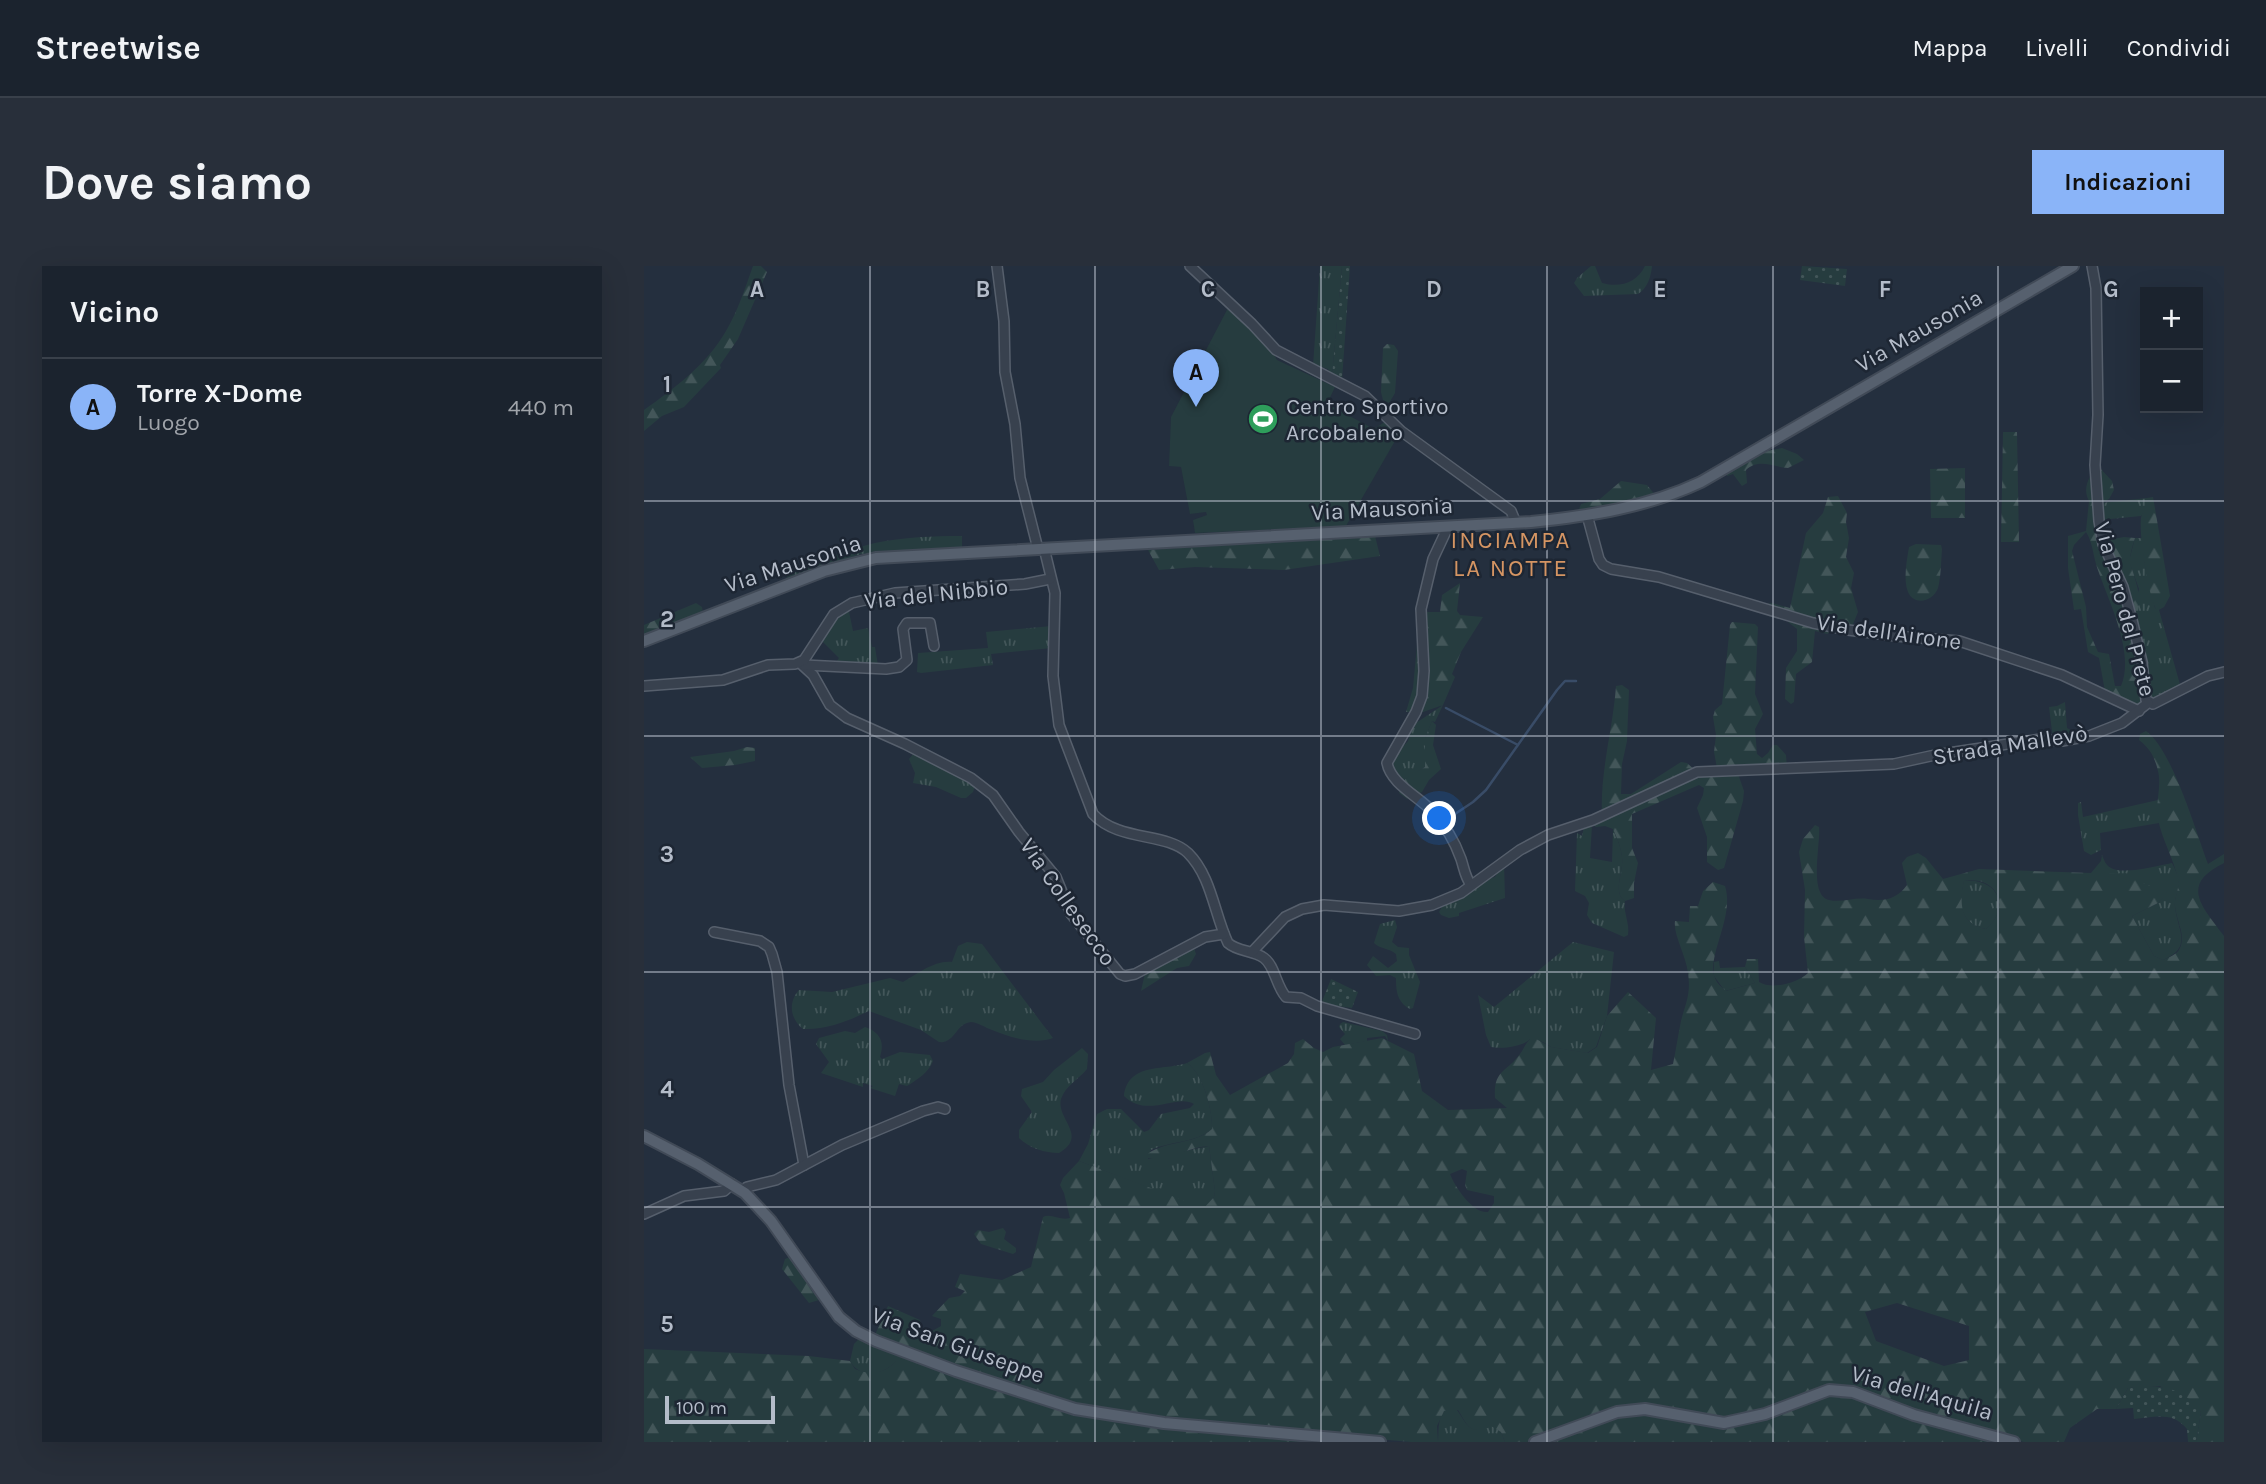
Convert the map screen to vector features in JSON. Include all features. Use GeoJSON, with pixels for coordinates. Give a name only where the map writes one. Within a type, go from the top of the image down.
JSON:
{"type":"FeatureCollection","features":[{"type":"Feature","properties":{"kind":"main road","name":"Via Mausonia"},"geometry":{"type":"LineString","coordinates":[[644,642],[794,582],[851,563],[887,557],[1516,523],[1587,515],[1649,502],[1702,482],[2072,267]]}},
{"type":"Feature","properties":{"kind":"main road","name":"Via San Giuseppe"},"geometry":{"type":"LineString","coordinates":[[644,1136],[742,1191],[764,1213],[839,1317],[856,1331],[876,1341],[956,1371],[1075,1409],[1164,1423],[1380,1442]]}},
{"type":"Feature","properties":{"kind":"main road","name":"Via dell'Aquila"},"geometry":{"type":"LineString","coordinates":[[1535,1442],[1617,1412],[1645,1409],[1724,1423],[1765,1414],[1829,1390],[1853,1392],[1914,1415],[2014,1442]]}},
{"type":"Feature","properties":{"kind":"street"},"geometry":{"type":"LineString","coordinates":[[997,266],[1004,321],[1005,372],[1016,424],[1020,478],[1055,593],[1053,676],[1059,725],[1091,811],[1105,824],[1124,833],[1175,845],[1189,854],[1211,894],[1224,934],[1232,947],[1252,952],[1268,961],[1286,997],[1301,998],[1317,1006],[1415,1034]]}},
{"type":"Feature","properties":{"kind":"street"},"geometry":{"type":"LineString","coordinates":[[1190,266],[1276,350],[1365,396],[1401,431],[1511,511],[1516,523]]}},
{"type":"Feature","properties":{"kind":"street","name":"Via Pero del Prete"},"geometry":{"type":"LineString","coordinates":[[2092,266],[2096,288],[2098,415],[2095,465],[2099,521],[2103,544],[2123,587],[2132,620],[2141,662],[2144,695],[2148,703],[2156,703],[2208,676],[2224,672]]}},
{"type":"Feature","properties":{"kind":"street","name":"Via dell'Airone"},"geometry":{"type":"LineString","coordinates":[[1587,515],[1600,559],[1603,565],[1611,569],[1659,577],[1730,597],[1774,613],[1848,630],[1975,645],[2062,676],[2139,711]]}},
{"type":"Feature","properties":{"kind":"street"},"geometry":{"type":"LineString","coordinates":[[1448,527],[1432,562],[1421,609],[1424,671],[1422,696],[1387,763],[1393,776],[1432,811],[1442,824],[1455,844],[1471,885]]}},
{"type":"Feature","properties":{"kind":"street","name":"Via del Nibbio"},"geometry":{"type":"LineString","coordinates":[[802,664],[834,614],[847,605],[895,593],[1025,584],[1050,579]]}},
{"type":"Feature","properties":{"kind":"street"},"geometry":{"type":"LineString","coordinates":[[644,686],[723,680],[768,665],[802,664],[886,669],[899,667],[907,660],[903,629],[907,623],[930,623],[934,646]]}},
{"type":"Feature","properties":{"kind":"street","name":"Via Collesecco"},"geometry":{"type":"LineString","coordinates":[[802,664],[818,682],[827,701],[846,718],[971,778],[993,795],[1056,877],[1075,920],[1121,974],[1135,974],[1205,937],[1224,934]]}},
{"type":"Feature","properties":{"kind":"street","name":"Strada Mallevò"},"geometry":{"type":"LineString","coordinates":[[1252,952],[1285,917],[1302,909],[1324,905],[1399,911],[1432,905],[1461,893],[1520,850],[1549,835],[1625,806],[1697,772],[1894,764],[2041,739],[2062,741],[2089,736],[2122,723],[2148,703]]}},
{"type":"Feature","properties":{"kind":"street"},"geometry":{"type":"LineString","coordinates":[[714,932],[760,942],[769,947],[772,954],[777,972],[789,1085],[804,1165]]}},
{"type":"Feature","properties":{"kind":"street"},"geometry":{"type":"LineString","coordinates":[[742,1191],[747,1187],[776,1180],[842,1145],[923,1111],[935,1107],[945,1109]]}},
{"type":"Feature","properties":{"kind":"street"},"geometry":{"type":"LineString","coordinates":[[644,1213],[684,1196],[724,1191],[732,1184]]}},
{"type":"Feature","properties":{"kind":"green space"},"geometry":{"type":"Polygon","coordinates":[[[753,266],[761,266],[767,272],[738,339],[720,365],[721,368],[684,407],[662,416],[644,431],[644,410],[690,375],[710,354],[726,331],[753,266]]]}},
{"type":"Feature","properties":{"kind":"green space"},"geometry":{"type":"Polygon","coordinates":[[[1320,266],[1342,266],[1332,376],[1328,369],[1322,367],[1320,370],[1313,366],[1320,266]]]}},
{"type":"Feature","properties":{"kind":"green space"},"geometry":{"type":"Polygon","coordinates":[[[1342,266],[1350,266],[1342,380],[1332,376],[1342,266]]]}},
{"type":"Feature","properties":{"kind":"green space"},"geometry":{"type":"Polygon","coordinates":[[[1591,266],[1595,266],[1602,283],[1615,285],[1633,280],[1645,266],[1652,266],[1648,282],[1638,294],[1584,296],[1574,283],[1591,266]]]}},
{"type":"Feature","properties":{"kind":"green space"},"geometry":{"type":"Polygon","coordinates":[[[1802,266],[1847,269],[1845,286],[1800,280],[1802,266]]]}},
{"type":"Feature","properties":{"kind":"green space","name":"Centro Sportivo Arcobaleno"},"geometry":{"type":"Polygon","coordinates":[[[1229,306],[1272,351],[1277,360],[1335,387],[1327,404],[1374,429],[1386,421],[1399,434],[1346,526],[1195,533],[1193,520],[1207,515],[1206,512],[1190,514],[1181,467],[1169,466],[1171,417],[1229,306]]]}},
{"type":"Feature","properties":{"kind":"green space"},"geometry":{"type":"Polygon","coordinates":[[[1387,344],[1394,345],[1398,351],[1395,393],[1389,403],[1383,400],[1381,392],[1383,348],[1387,344]]]}},
{"type":"Feature","properties":{"kind":"green space"},"geometry":{"type":"Polygon","coordinates":[[[2003,432],[2017,432],[2019,542],[2001,542],[2003,432]]]}},
{"type":"Feature","properties":{"kind":"green space"},"geometry":{"type":"Polygon","coordinates":[[[1782,448],[1804,460],[1788,468],[1761,464],[1751,466],[1746,470],[1747,483],[1742,486],[1733,474],[1727,476],[1727,472],[1761,452],[1782,448]]]}},
{"type":"Feature","properties":{"kind":"green space"},"geometry":{"type":"Polygon","coordinates":[[[2098,466],[2112,481],[2114,490],[2109,499],[2101,503],[2102,541],[2135,538],[2130,563],[2138,590],[2139,625],[2151,680],[2150,701],[2139,710],[2106,697],[2099,658],[2088,652],[2081,609],[2074,610],[2068,568],[2068,536],[2086,531],[2089,501],[2086,487],[2098,466]],[[2086,532],[2072,551],[2086,607],[2087,627],[2098,652],[2109,654],[2115,686],[2121,686],[2125,672],[2122,641],[2086,532]]]}},
{"type":"Feature","properties":{"kind":"green space"},"geometry":{"type":"Polygon","coordinates":[[[1965,468],[1965,518],[1931,518],[1930,469],[1965,468]]]}},
{"type":"Feature","properties":{"kind":"green space"},"geometry":{"type":"Polygon","coordinates":[[[1621,481],[1647,485],[1656,496],[1578,512],[1581,504],[1600,499],[1621,481]]]}},
{"type":"Feature","properties":{"kind":"green space"},"geometry":{"type":"Polygon","coordinates":[[[1838,496],[1847,513],[1849,538],[1846,557],[1854,573],[1851,588],[1858,612],[1851,629],[1766,604],[1790,608],[1806,533],[1823,513],[1828,497],[1838,496]]]}},
{"type":"Feature","properties":{"kind":"green space"},"geometry":{"type":"Polygon","coordinates":[[[2153,497],[2170,596],[2164,607],[2157,611],[2147,580],[2141,527],[2147,498],[2153,497]]]}},
{"type":"Feature","properties":{"kind":"green space"},"geometry":{"type":"Polygon","coordinates":[[[2147,498],[2147,506],[2141,516],[2100,520],[2101,503],[2147,498]]]}},
{"type":"Feature","properties":{"kind":"green space"},"geometry":{"type":"Polygon","coordinates":[[[962,536],[962,547],[861,554],[786,579],[787,576],[830,557],[875,543],[918,537],[962,536]]]}},
{"type":"Feature","properties":{"kind":"green space"},"geometry":{"type":"Polygon","coordinates":[[[1375,536],[1380,556],[1284,570],[1195,567],[1159,570],[1148,550],[1375,536]]]}},
{"type":"Feature","properties":{"kind":"green space"},"geometry":{"type":"Polygon","coordinates":[[[2135,538],[2142,538],[2145,566],[2155,608],[2159,610],[2181,688],[2150,700],[2150,667],[2143,650],[2138,624],[2136,600],[2139,589],[2129,561],[2135,538]]]}},
{"type":"Feature","properties":{"kind":"green space"},"geometry":{"type":"Polygon","coordinates":[[[1916,544],[1941,545],[1942,549],[1936,593],[1919,601],[1908,592],[1906,582],[1909,547],[1916,544]]]}},
{"type":"Feature","properties":{"kind":"green space"},"geometry":{"type":"Polygon","coordinates":[[[1460,583],[1457,611],[1460,615],[1483,617],[1461,652],[1452,674],[1455,677],[1443,705],[1423,712],[1406,712],[1413,688],[1420,612],[1440,612],[1442,595],[1460,583]]]}},
{"type":"Feature","properties":{"kind":"green space"},"geometry":{"type":"Polygon","coordinates":[[[696,603],[702,607],[703,613],[644,637],[644,625],[696,603]]]}},
{"type":"Feature","properties":{"kind":"green space"},"geometry":{"type":"Polygon","coordinates":[[[848,607],[853,631],[868,628],[878,666],[834,665],[839,658],[819,638],[829,624],[848,607]]]}},
{"type":"Feature","properties":{"kind":"green space"},"geometry":{"type":"Polygon","coordinates":[[[1789,618],[1837,629],[1827,634],[1815,631],[1812,662],[1796,674],[1794,702],[1791,704],[1785,699],[1786,668],[1797,651],[1797,629],[1788,622],[1789,618]]]}},
{"type":"Feature","properties":{"kind":"green space"},"geometry":{"type":"Polygon","coordinates":[[[1732,622],[1755,624],[1758,627],[1755,694],[1763,714],[1755,729],[1757,754],[1762,758],[1773,745],[1777,745],[1786,755],[1787,768],[1717,768],[1713,717],[1715,710],[1722,704],[1732,622]]]}},
{"type":"Feature","properties":{"kind":"green space"},"geometry":{"type":"Polygon","coordinates":[[[1052,626],[1052,648],[991,654],[993,665],[917,672],[918,653],[988,648],[986,632],[1052,626]]]}},
{"type":"Feature","properties":{"kind":"green space"},"geometry":{"type":"Polygon","coordinates":[[[1622,685],[1629,690],[1621,794],[1631,794],[1681,762],[1687,763],[1696,771],[1602,814],[1603,782],[1616,686],[1622,685]]]}},
{"type":"Feature","properties":{"kind":"green space"},"geometry":{"type":"Polygon","coordinates":[[[2065,702],[2067,728],[2079,735],[2053,739],[2049,707],[2065,702]]]}},
{"type":"Feature","properties":{"kind":"green space"},"geometry":{"type":"Polygon","coordinates":[[[1443,705],[1425,738],[1425,767],[1402,781],[1394,774],[1394,757],[1408,741],[1413,725],[1443,705]]]}},
{"type":"Feature","properties":{"kind":"green space"},"geometry":{"type":"Polygon","coordinates":[[[1432,721],[1436,725],[1433,745],[1441,769],[1429,780],[1422,792],[1407,799],[1399,793],[1400,787],[1408,777],[1425,767],[1425,738],[1432,721]]]}},
{"type":"Feature","properties":{"kind":"green space"},"geometry":{"type":"Polygon","coordinates":[[[2146,731],[2165,755],[2182,792],[2208,864],[2224,854],[2224,863],[2210,871],[2198,888],[2202,906],[2224,936],[2224,1442],[2196,1442],[2201,1412],[2160,1386],[2128,1388],[2116,1409],[2097,1409],[2070,1428],[2064,1442],[2024,1442],[1914,1412],[1853,1389],[1724,1420],[1616,1409],[1527,1442],[1505,1442],[1501,1432],[1491,1426],[1474,1429],[1467,1424],[1458,1410],[1444,1411],[1437,1426],[1438,1442],[1411,1442],[1165,1420],[1075,1407],[874,1337],[888,1306],[920,1320],[925,1335],[941,1326],[941,1319],[932,1316],[949,1298],[960,1296],[965,1291],[955,1287],[960,1274],[1002,1280],[1031,1267],[1043,1217],[1070,1218],[1060,1185],[1079,1161],[1204,1208],[1214,1197],[1215,1191],[1209,1146],[1160,1158],[1144,1157],[1160,1147],[1196,1138],[1212,1129],[1206,1093],[1198,1075],[1187,1063],[1205,1053],[1210,1052],[1216,1075],[1230,1095],[1288,1063],[1294,1054],[1295,1043],[1303,1039],[1323,1052],[1333,1047],[1382,1038],[1414,1054],[1422,1091],[1448,1110],[1507,1108],[1495,1098],[1496,1082],[1530,1039],[1536,1039],[1551,1047],[1588,1053],[1597,1047],[1607,1016],[1628,992],[1656,1018],[1651,1070],[1673,1064],[1689,987],[1687,966],[1675,921],[1689,922],[1690,906],[1698,906],[1703,891],[1713,882],[1725,886],[1726,910],[1713,969],[1718,984],[1726,991],[1755,983],[1745,967],[1747,959],[1758,959],[1759,982],[1764,984],[1785,984],[1804,977],[1808,973],[1804,937],[1805,890],[1799,852],[1803,839],[1815,825],[1819,827],[1817,879],[1823,896],[1829,900],[1879,900],[1894,896],[1907,885],[1902,863],[1907,857],[1918,853],[1926,858],[1943,879],[1979,869],[2120,874],[2168,893],[2158,903],[2132,916],[2154,956],[2163,960],[2170,957],[2179,950],[2182,943],[2175,906],[2178,880],[2158,819],[2157,766],[2149,750],[2139,740],[2140,734],[2146,731]],[[1964,881],[1963,912],[1971,923],[1986,929],[1998,912],[1997,895],[1985,883],[1964,881]],[[1462,1169],[1450,1174],[1460,1192],[1476,1209],[1488,1212],[1494,1203],[1494,1196],[1467,1190],[1467,1171],[1462,1169]],[[1897,1303],[1865,1312],[1876,1341],[1944,1366],[1969,1360],[1969,1326],[1897,1303]]]}},
{"type":"Feature","properties":{"kind":"green space"},"geometry":{"type":"Polygon","coordinates":[[[747,747],[755,748],[755,761],[702,768],[690,757],[734,751],[747,747]]]}},
{"type":"Feature","properties":{"kind":"green space"},"geometry":{"type":"Polygon","coordinates":[[[914,753],[975,786],[973,792],[966,798],[961,798],[936,787],[913,783],[915,773],[909,759],[914,753]]]}},
{"type":"Feature","properties":{"kind":"green space"},"geometry":{"type":"Polygon","coordinates":[[[1714,771],[1737,771],[1744,791],[1724,868],[1718,870],[1707,862],[1707,837],[1697,808],[1704,788],[1699,785],[1632,814],[1632,848],[1638,863],[1634,898],[1625,901],[1619,892],[1622,863],[1619,843],[1613,829],[1596,827],[1590,823],[1699,775],[1706,777],[1714,771]]]}},
{"type":"Feature","properties":{"kind":"green space"},"geometry":{"type":"Polygon","coordinates":[[[2158,800],[2159,823],[2100,833],[2101,850],[2091,855],[2084,851],[2078,803],[2081,802],[2083,817],[2158,800]]]}},
{"type":"Feature","properties":{"kind":"green space"},"geometry":{"type":"Polygon","coordinates":[[[1590,823],[1590,858],[1612,862],[1613,829],[1620,846],[1622,863],[1619,892],[1625,901],[1628,931],[1628,935],[1624,937],[1592,923],[1587,915],[1589,903],[1585,896],[1575,891],[1577,833],[1582,836],[1584,827],[1590,823]]]}},
{"type":"Feature","properties":{"kind":"green space"},"geometry":{"type":"Polygon","coordinates":[[[2102,855],[2108,866],[2124,871],[2172,863],[2179,881],[2175,904],[2181,944],[2172,955],[2163,960],[2154,956],[2132,916],[2158,903],[2167,893],[2091,873],[2101,861],[2102,855]]]}},
{"type":"Feature","properties":{"kind":"green space"},"geometry":{"type":"Polygon","coordinates":[[[1504,863],[1505,898],[1459,913],[1459,916],[1449,918],[1441,915],[1439,912],[1443,905],[1454,902],[1484,880],[1495,877],[1504,863]]]}},
{"type":"Feature","properties":{"kind":"green space"},"geometry":{"type":"Polygon","coordinates":[[[1964,881],[1985,884],[1997,895],[1998,912],[1986,929],[1971,923],[1963,912],[1961,898],[1964,881]]]}},
{"type":"Feature","properties":{"kind":"green space"},"geometry":{"type":"Polygon","coordinates":[[[1395,920],[1397,927],[1392,942],[1398,947],[1409,948],[1409,955],[1420,982],[1413,1008],[1410,1009],[1398,996],[1396,978],[1390,975],[1376,976],[1367,965],[1373,956],[1388,968],[1397,961],[1396,954],[1374,943],[1380,924],[1395,920]]]}},
{"type":"Feature","properties":{"kind":"green space"},"geometry":{"type":"Polygon","coordinates":[[[967,942],[982,944],[1053,1038],[1038,1041],[1022,1039],[971,1022],[962,1026],[949,1040],[939,1042],[921,1030],[869,1011],[837,1024],[812,1029],[803,1029],[795,1020],[792,1005],[799,990],[832,992],[890,978],[903,982],[933,965],[952,962],[958,946],[967,942]]]}},
{"type":"Feature","properties":{"kind":"green space"},"geometry":{"type":"Polygon","coordinates":[[[1573,942],[1614,952],[1607,1016],[1596,1047],[1587,1053],[1551,1047],[1530,1039],[1512,1047],[1491,1047],[1478,995],[1494,1007],[1573,942]]]}},
{"type":"Feature","properties":{"kind":"green space"},"geometry":{"type":"Polygon","coordinates":[[[1193,945],[1196,954],[1189,966],[1177,968],[1141,991],[1146,969],[1193,945]]]}},
{"type":"Feature","properties":{"kind":"green space"},"geometry":{"type":"Polygon","coordinates":[[[1719,961],[1720,968],[1745,967],[1755,983],[1725,991],[1714,976],[1714,962],[1719,961]]]}},
{"type":"Feature","properties":{"kind":"green space"},"geometry":{"type":"Polygon","coordinates":[[[1331,979],[1358,992],[1352,1008],[1321,1004],[1331,979]]]}},
{"type":"Feature","properties":{"kind":"green space"},"geometry":{"type":"Polygon","coordinates":[[[1343,1022],[1382,1031],[1387,1035],[1388,1041],[1385,1036],[1345,1045],[1340,1039],[1345,1034],[1339,1027],[1343,1022]]]}},
{"type":"Feature","properties":{"kind":"green space"},"geometry":{"type":"Polygon","coordinates":[[[865,1027],[880,1038],[882,1059],[900,1052],[930,1055],[933,1061],[929,1069],[907,1086],[899,1084],[895,1096],[870,1088],[873,1086],[863,1083],[863,1087],[821,1073],[829,1062],[816,1044],[819,1038],[845,1031],[855,1033],[865,1027]]]}},
{"type":"Feature","properties":{"kind":"green space"},"geometry":{"type":"Polygon","coordinates":[[[1082,1048],[1088,1054],[1087,1069],[1069,1086],[1061,1099],[1071,1140],[1059,1153],[1028,1145],[1019,1138],[1019,1130],[1032,1112],[1021,1096],[1022,1089],[1043,1082],[1082,1048]]]}},
{"type":"Feature","properties":{"kind":"green space"},"geometry":{"type":"Polygon","coordinates":[[[1187,1063],[1198,1075],[1206,1093],[1212,1129],[1198,1137],[1151,1150],[1148,1159],[1209,1146],[1215,1191],[1214,1197],[1204,1209],[1079,1161],[1088,1144],[1097,1114],[1107,1109],[1121,1109],[1144,1132],[1149,1130],[1161,1114],[1190,1108],[1194,1104],[1187,1101],[1152,1106],[1133,1102],[1124,1096],[1127,1085],[1140,1073],[1187,1063]]]}},
{"type":"Feature","properties":{"kind":"green space"},"geometry":{"type":"Polygon","coordinates":[[[1003,1228],[1006,1232],[1004,1239],[1016,1248],[1013,1254],[981,1244],[974,1234],[978,1230],[989,1232],[1003,1228]]]}},
{"type":"Feature","properties":{"kind":"green space"},"geometry":{"type":"Polygon","coordinates":[[[790,1257],[819,1300],[809,1303],[782,1269],[785,1259],[790,1257]]]}},
{"type":"Feature","properties":{"kind":"green space"},"geometry":{"type":"Polygon","coordinates":[[[859,1339],[900,1356],[882,1371],[861,1372],[850,1361],[854,1344],[859,1339]]]}},
{"type":"Feature","properties":{"kind":"green space"},"geometry":{"type":"Polygon","coordinates":[[[644,1349],[809,1356],[850,1361],[855,1369],[868,1373],[887,1369],[900,1353],[1074,1412],[1347,1442],[644,1442],[644,1349]]]}},
{"type":"Feature","properties":{"kind":"green space"},"geometry":{"type":"Polygon","coordinates":[[[2143,1386],[2176,1391],[2195,1405],[2201,1412],[2196,1442],[2188,1442],[2187,1429],[2182,1423],[2169,1417],[2134,1419],[2133,1408],[2116,1409],[2128,1388],[2143,1386]]]}},
{"type":"Feature","properties":{"kind":"green space"},"geometry":{"type":"Polygon","coordinates":[[[1830,1393],[1852,1395],[2005,1442],[1543,1442],[1617,1414],[1644,1411],[1724,1425],[1830,1393]]]}},
{"type":"Feature","properties":{"kind":"green space"},"geometry":{"type":"Polygon","coordinates":[[[1457,1410],[1474,1429],[1491,1425],[1501,1432],[1505,1442],[1438,1442],[1440,1419],[1444,1411],[1457,1410]]]}},
{"type":"Feature","properties":{"kind":"waterway"},"geometry":{"type":"LineString","coordinates":[[1446,820],[1486,790],[1557,690],[1565,681],[1576,681]]}},
{"type":"Feature","properties":{"kind":"waterway"},"geometry":{"type":"LineString","coordinates":[[1446,708],[1518,745]]}},
{"type":"Feature","properties":{"kind":"place","name":"Torre X-Dome"},"geometry":{"type":"Point","coordinates":[1196,407]}},
{"type":"Feature","properties":{"kind":"place","name":"Centro Sportivo Arcobaleno"},"geometry":{"type":"Point","coordinates":[1263,419]}},
{"type":"Feature","properties":{"kind":"district","name":"INCIAMPA LA NOTTE"},"geometry":{"type":"Point","coordinates":[1511,554]}}]}
